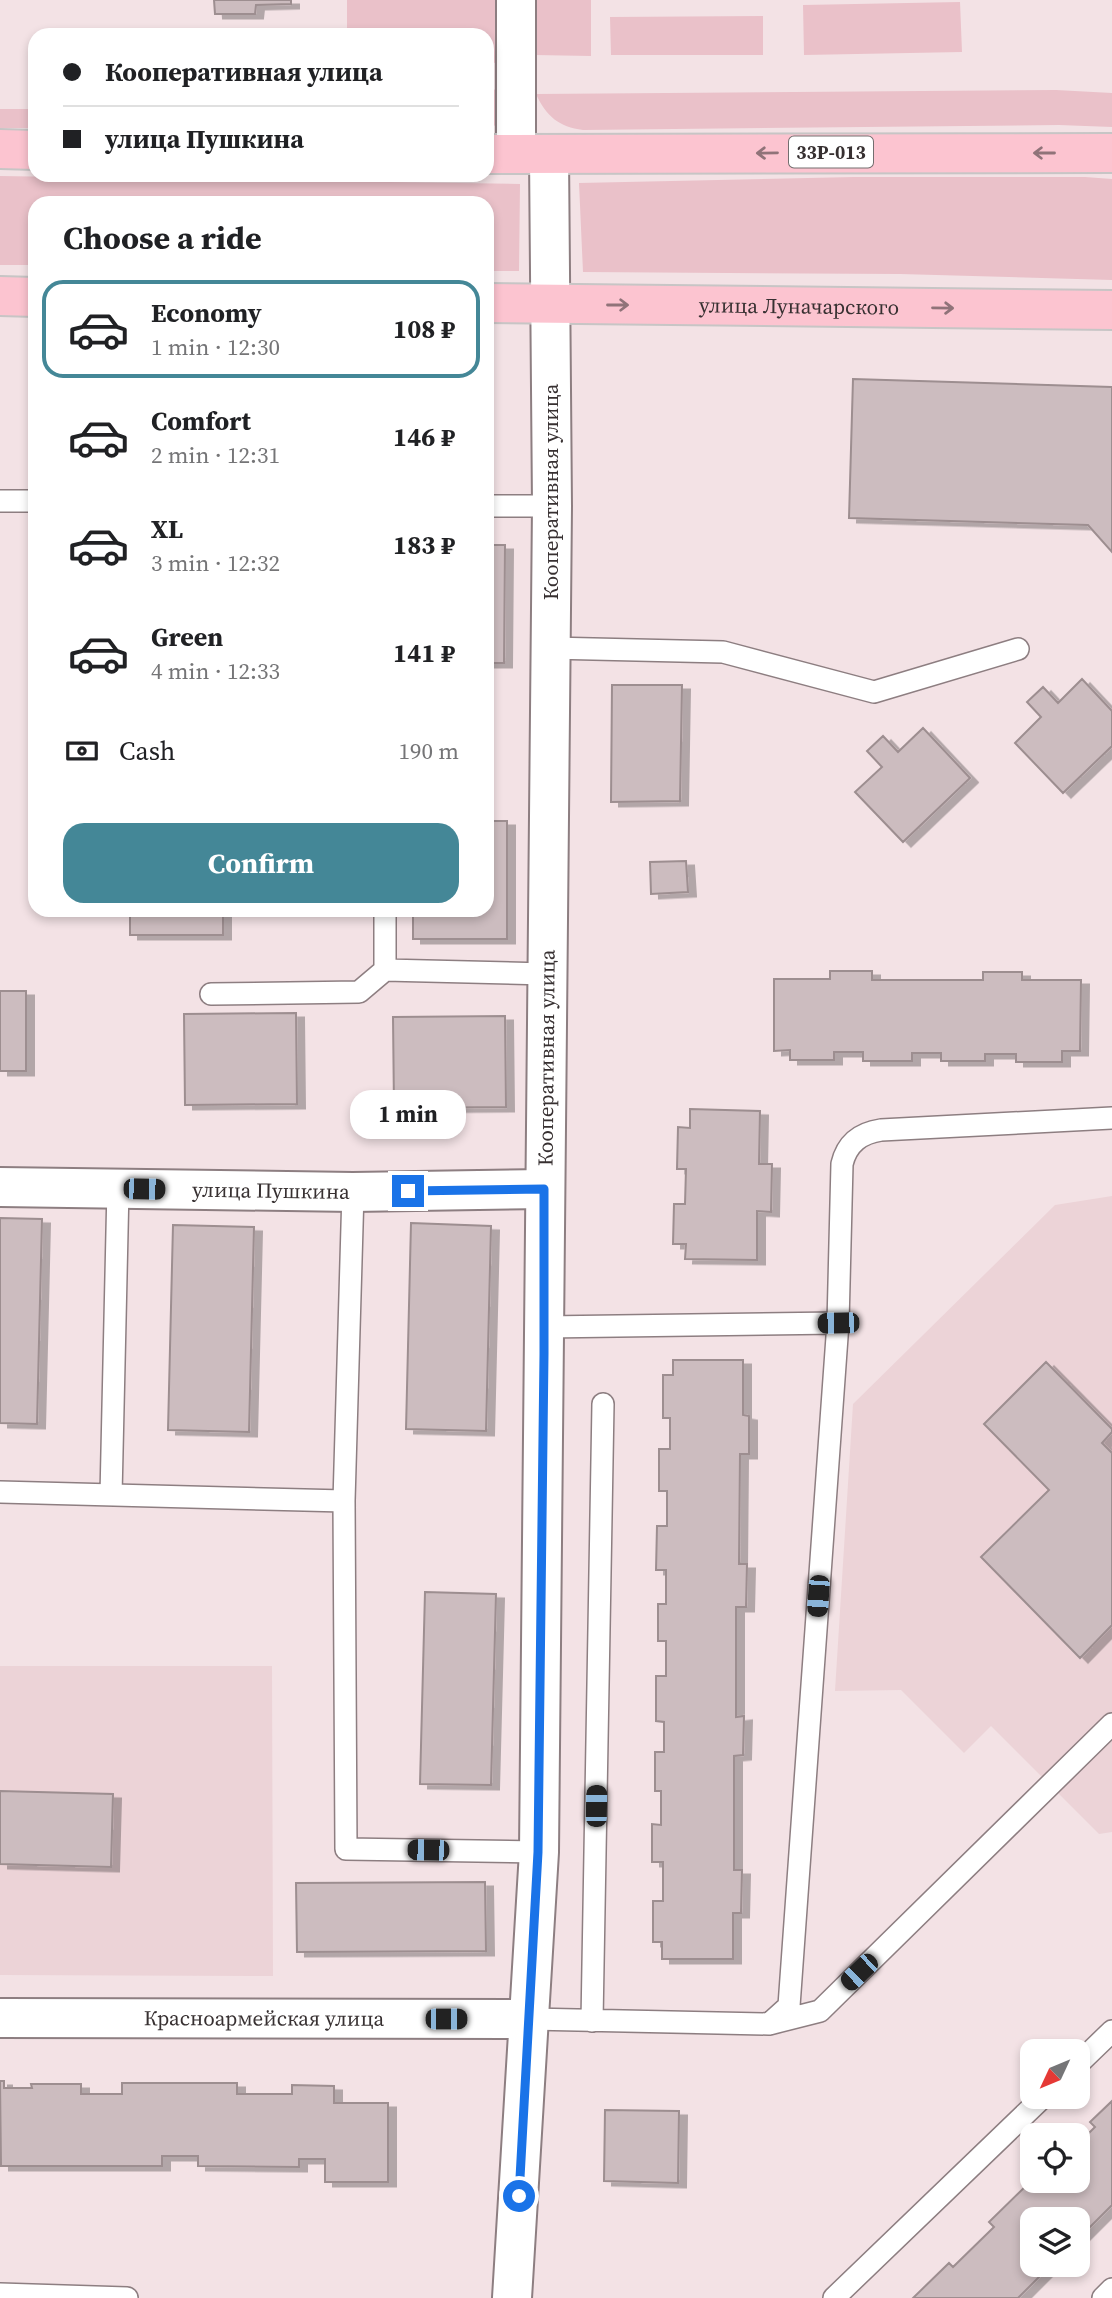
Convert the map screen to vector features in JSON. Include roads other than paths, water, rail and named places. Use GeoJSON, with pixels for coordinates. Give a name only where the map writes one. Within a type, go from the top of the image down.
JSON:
{"type":"FeatureCollection","features":[{"type":"Feature","properties":{"kind":"main road"},"geometry":{"type":"LineString","coordinates":[[0,149],[28,150]]}},
{"type":"Feature","properties":{"kind":"main road","name":"33Р-013"},"geometry":{"type":"LineString","coordinates":[[517,154],[1112,153]]}},
{"type":"Feature","properties":{"kind":"main road"},"geometry":{"type":"LineString","coordinates":[[0,296],[28,297]]}},
{"type":"Feature","properties":{"kind":"main road","name":"улица Луначарского"},"geometry":{"type":"LineString","coordinates":[[494,303],[1112,310]]}},
{"type":"Feature","properties":{"kind":"street","name":"Кооперативная улица"},"geometry":{"type":"LineString","coordinates":[[512,2298],[538,1852],[552,506],[550,304],[517,154],[516,0]]}},
{"type":"Feature","properties":{"kind":"street","name":"улица Пушкина"},"geometry":{"type":"LineString","coordinates":[[0,1186],[353,1192],[544,1189]]}},
{"type":"Feature","properties":{"kind":"street","name":"Красноармейская улица"},"geometry":{"type":"LineString","coordinates":[[0,2018],[530,2019]]}},
{"type":"Feature","properties":{"kind":"lane"},"geometry":{"type":"LineString","coordinates":[[0,501],[28,501]]}},
{"type":"Feature","properties":{"kind":"lane"},"geometry":{"type":"LineString","coordinates":[[494,506],[552,506]]}},
{"type":"Feature","properties":{"kind":"lane"},"geometry":{"type":"LineString","coordinates":[[550,648],[723,652],[874,692],[1018,649]]}},
{"type":"Feature","properties":{"kind":"lane"},"geometry":{"type":"LineString","coordinates":[[385,917],[385,970]]}},
{"type":"Feature","properties":{"kind":"lane"},"geometry":{"type":"LineString","coordinates":[[211,994],[359,992],[385,970],[546,974]]}},
{"type":"Feature","properties":{"kind":"lane"},"geometry":{"type":"LineString","coordinates":[[769,2024],[789,2006],[838,1323],[844,1152],[854,1140],[867,1132],[881,1130],[1112,1118]]}},
{"type":"Feature","properties":{"kind":"lane"},"geometry":{"type":"LineString","coordinates":[[111,1495],[118,1188]]}},
{"type":"Feature","properties":{"kind":"lane"},"geometry":{"type":"LineString","coordinates":[[353,1192],[344,1501],[346,1849],[538,1852]]}},
{"type":"Feature","properties":{"kind":"lane"},"geometry":{"type":"LineString","coordinates":[[545,1327],[838,1323]]}},
{"type":"Feature","properties":{"kind":"lane"},"geometry":{"type":"LineString","coordinates":[[592,2021],[603,1404]]}},
{"type":"Feature","properties":{"kind":"lane"},"geometry":{"type":"LineString","coordinates":[[0,1492],[344,1501]]}},
{"type":"Feature","properties":{"kind":"lane"},"geometry":{"type":"LineString","coordinates":[[530,2019],[769,2024],[820,2011],[1112,1724]]}},
{"type":"Feature","properties":{"kind":"lane"},"geometry":{"type":"LineString","coordinates":[[1090,2052],[1112,2031]]}},
{"type":"Feature","properties":{"kind":"lane"},"geometry":{"type":"LineString","coordinates":[[834,2298],[1030,2109]]}},
{"type":"Feature","properties":{"kind":"lane"},"geometry":{"type":"LineString","coordinates":[[1103,2298],[1112,2289]]}},
{"type":"Feature","properties":{"kind":"lane"},"geometry":{"type":"LineString","coordinates":[[0,2294],[127,2298]]}}]}
